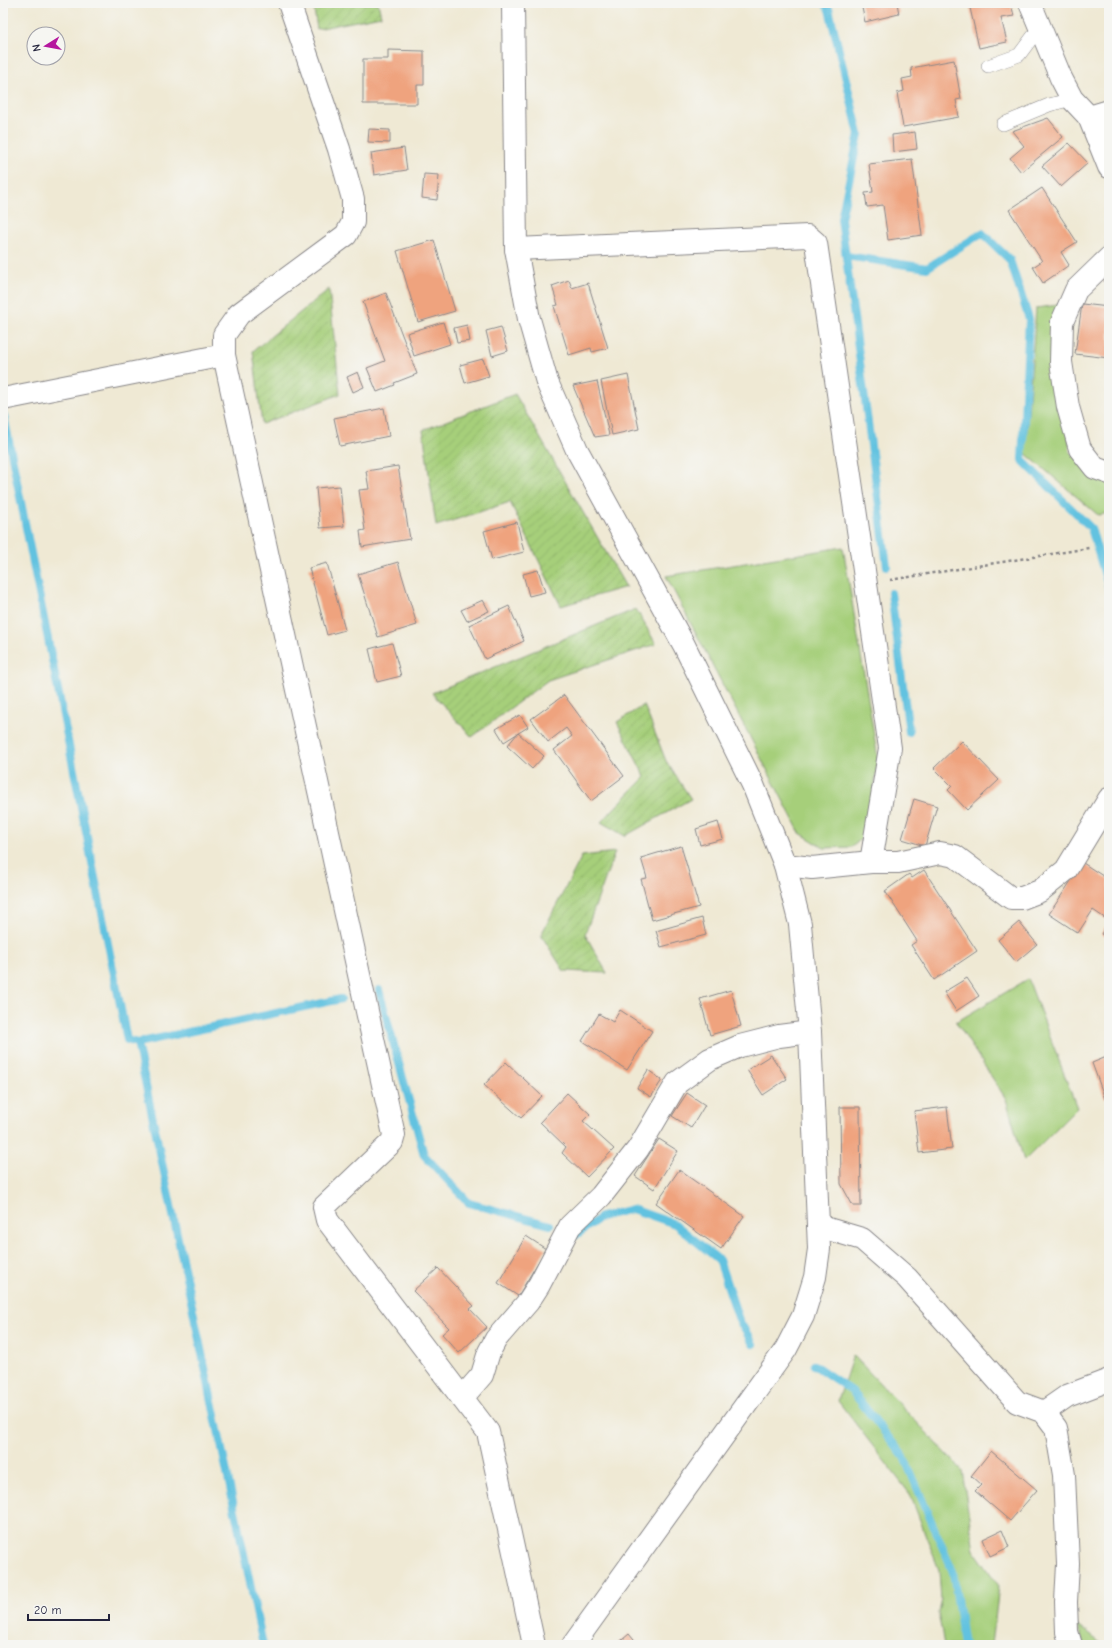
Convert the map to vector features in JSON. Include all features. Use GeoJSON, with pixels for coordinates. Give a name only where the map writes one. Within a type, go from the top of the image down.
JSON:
{"type":"FeatureCollection","features":[{"type":"Feature","properties":{"kind":"street"},"geometry":{"type":"LineString","coordinates":[[289,3],[349,184],[353,199],[353,222],[346,235],[239,314],[224,335],[224,355],[394,1135],[392,1142],[324,1207],[327,1220],[488,1432],[534,1645]]}},
{"type":"Feature","properties":{"kind":"street"},"geometry":{"type":"LineString","coordinates":[[513,3],[516,249],[529,319],[548,382],[574,443],[684,645],[753,785],[785,865],[800,924],[810,1032],[819,1249],[815,1277],[803,1316],[786,1349],[573,1645]]}},
{"type":"Feature","properties":{"kind":"street"},"geometry":{"type":"LineString","coordinates":[[1030,3],[1061,78],[1072,99],[1099,114],[1109,167]]}},
{"type":"Feature","properties":{"kind":"street"},"geometry":{"type":"LineString","coordinates":[[516,249],[808,236],[816,243],[890,748],[872,862]]}},
{"type":"Feature","properties":{"kind":"street"},"geometry":{"type":"LineString","coordinates":[[1109,258],[1076,290],[1062,322],[1061,362],[1068,407],[1080,449],[1096,468],[1109,473]]}},
{"type":"Feature","properties":{"kind":"street"},"geometry":{"type":"LineString","coordinates":[[3,399],[224,355]]}},
{"type":"Feature","properties":{"kind":"street"},"geometry":{"type":"LineString","coordinates":[[785,865],[812,868],[872,862],[898,862],[940,853],[955,856],[1011,898],[1022,898],[1040,891],[1066,870],[1109,799]]}},
{"type":"Feature","properties":{"kind":"street"},"geometry":{"type":"LineString","coordinates":[[462,1398],[482,1375],[489,1352],[496,1339],[528,1302],[539,1285],[570,1226],[601,1196],[638,1149],[677,1083],[710,1059],[740,1046],[779,1036],[810,1032]]}},
{"type":"Feature","properties":{"kind":"street"},"geometry":{"type":"LineString","coordinates":[[818,1226],[862,1239],[907,1278],[1017,1402],[1044,1412],[1056,1428],[1064,1475],[1068,1564],[1066,1632],[1071,1645]]}},
{"type":"Feature","properties":{"kind":"street"},"geometry":{"type":"LineString","coordinates":[[1044,1412],[1067,1396],[1109,1380]]}},
{"type":"Feature","properties":{"kind":"lane"},"geometry":{"type":"LineString","coordinates":[[988,66],[1019,55],[1040,27]]}},
{"type":"Feature","properties":{"kind":"lane"},"geometry":{"type":"LineString","coordinates":[[1003,124],[1049,105],[1072,99]]}},
{"type":"Feature","properties":{"kind":"path"},"geometry":{"type":"LineString","coordinates":[[866,584],[1089,548]]}},
{"type":"Feature","properties":{"kind":"green space"},"geometry":{"type":"Polygon","coordinates":[[[313,3],[378,3],[381,16],[317,29],[313,3]]]}},
{"type":"Feature","properties":{"kind":"green space"},"geometry":{"type":"Polygon","coordinates":[[[329,289],[340,394],[262,424],[253,351],[329,289]]]}},
{"type":"Feature","properties":{"kind":"green space"},"geometry":{"type":"Polygon","coordinates":[[[1058,305],[1070,452],[1109,476],[1109,513],[1098,515],[1025,453],[1036,308],[1058,305]]]}},
{"type":"Feature","properties":{"kind":"green space"},"geometry":{"type":"Polygon","coordinates":[[[515,394],[626,587],[561,606],[510,502],[436,526],[423,430],[515,394]]]}},
{"type":"Feature","properties":{"kind":"green space"},"geometry":{"type":"Polygon","coordinates":[[[843,547],[878,759],[868,833],[852,847],[824,848],[800,833],[666,576],[843,547]]]}},
{"type":"Feature","properties":{"kind":"green space"},"geometry":{"type":"Polygon","coordinates":[[[636,609],[656,644],[548,680],[472,737],[432,693],[636,609]]]}},
{"type":"Feature","properties":{"kind":"green space"},"geometry":{"type":"Polygon","coordinates":[[[644,705],[666,761],[691,799],[625,836],[601,822],[645,777],[617,722],[644,705]]]}},
{"type":"Feature","properties":{"kind":"green space"},"geometry":{"type":"Polygon","coordinates":[[[615,852],[585,934],[607,973],[564,971],[541,935],[582,856],[615,852]]]}},
{"type":"Feature","properties":{"kind":"green space"},"geometry":{"type":"Polygon","coordinates":[[[1028,979],[1077,1108],[1024,1161],[1006,1099],[956,1022],[1028,979]]]}},
{"type":"Feature","properties":{"kind":"green space"},"geometry":{"type":"Polygon","coordinates":[[[853,1355],[962,1470],[974,1550],[999,1586],[992,1645],[944,1645],[938,1612],[941,1600],[939,1570],[910,1494],[838,1401],[853,1355]]]}},
{"type":"Feature","properties":{"kind":"green space"},"geometry":{"type":"Polygon","coordinates":[[[1076,1624],[1103,1645],[1085,1645],[1076,1624]]]}},
{"type":"Feature","properties":{"kind":"building"},"geometry":{"type":"Polygon","coordinates":[[[861,3],[897,3],[899,14],[865,22],[861,3]]]}},
{"type":"Feature","properties":{"kind":"building"},"geometry":{"type":"Polygon","coordinates":[[[993,3],[1011,3],[1014,16],[1001,18],[1007,42],[979,48],[970,8],[993,3]]]}},
{"type":"Feature","properties":{"kind":"building"},"geometry":{"type":"Polygon","coordinates":[[[388,50],[424,51],[424,85],[417,85],[417,104],[363,104],[363,59],[388,59],[388,50]]]}},
{"type":"Feature","properties":{"kind":"building"},"geometry":{"type":"Polygon","coordinates":[[[954,60],[961,99],[956,100],[959,117],[903,127],[897,93],[904,91],[902,79],[912,77],[911,68],[954,60]]]}},
{"type":"Feature","properties":{"kind":"building"},"geometry":{"type":"Polygon","coordinates":[[[1048,118],[1063,137],[1021,172],[1010,158],[1024,146],[1012,131],[1048,118]]]}},
{"type":"Feature","properties":{"kind":"building"},"geometry":{"type":"Polygon","coordinates":[[[369,129],[390,130],[390,143],[368,142],[369,129]]]}},
{"type":"Feature","properties":{"kind":"building"},"geometry":{"type":"Polygon","coordinates":[[[915,132],[917,149],[893,152],[892,135],[915,132]]]}},
{"type":"Feature","properties":{"kind":"building"},"geometry":{"type":"Polygon","coordinates":[[[1069,143],[1088,163],[1061,187],[1042,166],[1069,143]]]}},
{"type":"Feature","properties":{"kind":"building"},"geometry":{"type":"Polygon","coordinates":[[[404,148],[407,170],[374,175],[371,153],[404,148]]]}},
{"type":"Feature","properties":{"kind":"building"},"geometry":{"type":"Polygon","coordinates":[[[912,159],[922,235],[888,240],[883,205],[867,207],[865,193],[873,192],[869,164],[912,159]]]}},
{"type":"Feature","properties":{"kind":"building"},"geometry":{"type":"Polygon","coordinates":[[[424,174],[439,175],[437,200],[422,198],[424,174]]]}},
{"type":"Feature","properties":{"kind":"building"},"geometry":{"type":"Polygon","coordinates":[[[1042,188],[1077,242],[1061,252],[1069,265],[1043,283],[1033,267],[1042,261],[1009,210],[1042,188]]]}},
{"type":"Feature","properties":{"kind":"building"},"geometry":{"type":"Polygon","coordinates":[[[434,240],[455,311],[418,322],[397,251],[434,240]]]}},
{"type":"Feature","properties":{"kind":"building"},"geometry":{"type":"Polygon","coordinates":[[[1109,276],[1109,286],[1104,281],[1109,276]]]}},
{"type":"Feature","properties":{"kind":"building"},"geometry":{"type":"Polygon","coordinates":[[[569,280],[572,288],[588,283],[608,348],[592,352],[591,348],[569,355],[554,306],[558,305],[552,286],[569,280]]]}},
{"type":"Feature","properties":{"kind":"building"},"geometry":{"type":"Polygon","coordinates":[[[386,293],[417,374],[394,383],[395,385],[377,392],[367,368],[385,361],[363,302],[386,293]]]}},
{"type":"Feature","properties":{"kind":"building"},"geometry":{"type":"Polygon","coordinates":[[[1082,304],[1109,307],[1109,358],[1075,354],[1082,304]]]}},
{"type":"Feature","properties":{"kind":"building"},"geometry":{"type":"Polygon","coordinates":[[[443,322],[450,344],[414,356],[407,333],[443,322]]]}},
{"type":"Feature","properties":{"kind":"building"},"geometry":{"type":"Polygon","coordinates":[[[467,325],[470,341],[457,343],[454,328],[467,325]]]}},
{"type":"Feature","properties":{"kind":"building"},"geometry":{"type":"Polygon","coordinates":[[[501,327],[508,351],[492,356],[486,331],[501,327]]]}},
{"type":"Feature","properties":{"kind":"building"},"geometry":{"type":"Polygon","coordinates":[[[483,359],[489,376],[465,383],[460,365],[483,359]]]}},
{"type":"Feature","properties":{"kind":"building"},"geometry":{"type":"Polygon","coordinates":[[[358,372],[364,387],[353,392],[347,377],[358,372]]]}},
{"type":"Feature","properties":{"kind":"building"},"geometry":{"type":"Polygon","coordinates":[[[628,375],[639,429],[612,435],[601,381],[628,375]]]}},
{"type":"Feature","properties":{"kind":"building"},"geometry":{"type":"Polygon","coordinates":[[[597,381],[609,435],[595,437],[573,386],[597,381]]]}},
{"type":"Feature","properties":{"kind":"building"},"geometry":{"type":"Polygon","coordinates":[[[384,408],[389,436],[340,446],[334,418],[384,408]]]}},
{"type":"Feature","properties":{"kind":"building"},"geometry":{"type":"Polygon","coordinates":[[[398,466],[410,539],[362,547],[360,531],[365,530],[359,490],[369,489],[366,471],[398,466]]]}},
{"type":"Feature","properties":{"kind":"building"},"geometry":{"type":"Polygon","coordinates":[[[340,486],[344,526],[320,528],[316,488],[340,486]]]}},
{"type":"Feature","properties":{"kind":"building"},"geometry":{"type":"Polygon","coordinates":[[[517,522],[524,552],[492,560],[484,531],[517,522]]]}},
{"type":"Feature","properties":{"kind":"building"},"geometry":{"type":"Polygon","coordinates":[[[398,562],[417,625],[378,637],[358,574],[398,562]]]}},
{"type":"Feature","properties":{"kind":"building"},"geometry":{"type":"Polygon","coordinates":[[[327,563],[345,630],[327,635],[309,568],[327,563]]]}},
{"type":"Feature","properties":{"kind":"building"},"geometry":{"type":"Polygon","coordinates":[[[538,570],[545,592],[529,596],[523,574],[538,570]]]}},
{"type":"Feature","properties":{"kind":"building"},"geometry":{"type":"Polygon","coordinates":[[[483,600],[489,611],[467,621],[461,610],[483,600]]]}},
{"type":"Feature","properties":{"kind":"building"},"geometry":{"type":"Polygon","coordinates":[[[509,606],[524,641],[485,659],[469,625],[509,606]]]}},
{"type":"Feature","properties":{"kind":"building"},"geometry":{"type":"Polygon","coordinates":[[[392,643],[401,676],[377,682],[369,649],[392,643]]]}},
{"type":"Feature","properties":{"kind":"building"},"geometry":{"type":"Polygon","coordinates":[[[564,695],[624,776],[591,801],[554,750],[572,736],[566,728],[548,742],[531,719],[564,695]]]}},
{"type":"Feature","properties":{"kind":"building"},"geometry":{"type":"Polygon","coordinates":[[[520,715],[528,727],[504,742],[496,729],[520,715]]]}},
{"type":"Feature","properties":{"kind":"building"},"geometry":{"type":"Polygon","coordinates":[[[518,733],[544,756],[532,769],[507,746],[518,733]]]}},
{"type":"Feature","properties":{"kind":"building"},"geometry":{"type":"Polygon","coordinates":[[[962,741],[999,780],[967,810],[948,790],[952,786],[934,768],[962,741]]]}},
{"type":"Feature","properties":{"kind":"building"},"geometry":{"type":"Polygon","coordinates":[[[914,799],[937,806],[925,846],[902,839],[914,799]]]}},
{"type":"Feature","properties":{"kind":"building"},"geometry":{"type":"Polygon","coordinates":[[[718,822],[723,839],[700,845],[696,829],[718,822]]]}},
{"type":"Feature","properties":{"kind":"building"},"geometry":{"type":"Polygon","coordinates":[[[681,846],[699,907],[652,920],[641,879],[647,878],[641,858],[681,846]]]}},
{"type":"Feature","properties":{"kind":"building"},"geometry":{"type":"Polygon","coordinates":[[[1083,863],[1109,880],[1109,921],[1093,910],[1078,933],[1049,914],[1083,863]]]}},
{"type":"Feature","properties":{"kind":"building"},"geometry":{"type":"Polygon","coordinates":[[[924,870],[977,951],[934,980],[911,945],[917,941],[885,891],[909,874],[912,878],[924,870]]]}},
{"type":"Feature","properties":{"kind":"building"},"geometry":{"type":"Polygon","coordinates":[[[702,918],[706,935],[661,947],[656,931],[702,918]]]}},
{"type":"Feature","properties":{"kind":"building"},"geometry":{"type":"Polygon","coordinates":[[[1109,921],[1109,939],[1101,934],[1109,921]]]}},
{"type":"Feature","properties":{"kind":"building"},"geometry":{"type":"Polygon","coordinates":[[[1019,922],[1037,944],[1016,962],[998,940],[1019,922]]]}},
{"type":"Feature","properties":{"kind":"building"},"geometry":{"type":"Polygon","coordinates":[[[967,978],[979,996],[956,1011],[944,992],[967,978]]]}},
{"type":"Feature","properties":{"kind":"building"},"geometry":{"type":"Polygon","coordinates":[[[731,990],[741,1026],[710,1035],[700,999],[731,990]]]}},
{"type":"Feature","properties":{"kind":"building"},"geometry":{"type":"Polygon","coordinates":[[[620,1010],[652,1031],[627,1070],[582,1041],[599,1014],[613,1022],[620,1010]]]}},
{"type":"Feature","properties":{"kind":"building"},"geometry":{"type":"Polygon","coordinates":[[[771,1055],[787,1079],[763,1095],[747,1070],[771,1055]]]}},
{"type":"Feature","properties":{"kind":"building"},"geometry":{"type":"Polygon","coordinates":[[[1109,1056],[1109,1097],[1105,1099],[1092,1063],[1109,1056]]]}},
{"type":"Feature","properties":{"kind":"building"},"geometry":{"type":"Polygon","coordinates":[[[506,1062],[542,1096],[521,1118],[484,1085],[506,1062]]]}},
{"type":"Feature","properties":{"kind":"building"},"geometry":{"type":"Polygon","coordinates":[[[648,1070],[662,1080],[651,1097],[637,1088],[648,1070]]]}},
{"type":"Feature","properties":{"kind":"building"},"geometry":{"type":"Polygon","coordinates":[[[567,1093],[590,1114],[583,1121],[614,1149],[587,1177],[562,1153],[566,1147],[540,1122],[567,1093]]]}},
{"type":"Feature","properties":{"kind":"building"},"geometry":{"type":"Polygon","coordinates":[[[687,1093],[705,1105],[691,1128],[672,1116],[687,1093]]]}},
{"type":"Feature","properties":{"kind":"building"},"geometry":{"type":"Polygon","coordinates":[[[840,1107],[860,1107],[861,1206],[853,1206],[841,1184],[840,1107]]]}},
{"type":"Feature","properties":{"kind":"building"},"geometry":{"type":"Polygon","coordinates":[[[947,1107],[952,1149],[919,1153],[914,1111],[947,1107]]]}},
{"type":"Feature","properties":{"kind":"building"},"geometry":{"type":"Polygon","coordinates":[[[659,1139],[678,1151],[654,1189],[635,1176],[659,1139]]]}},
{"type":"Feature","properties":{"kind":"building"},"geometry":{"type":"Polygon","coordinates":[[[679,1170],[744,1216],[721,1249],[656,1203],[679,1170]]]}},
{"type":"Feature","properties":{"kind":"building"},"geometry":{"type":"Polygon","coordinates":[[[526,1236],[546,1249],[518,1296],[498,1283],[526,1236]]]}},
{"type":"Feature","properties":{"kind":"building"},"geometry":{"type":"Polygon","coordinates":[[[438,1268],[474,1306],[470,1309],[487,1327],[459,1353],[442,1334],[449,1328],[413,1291],[438,1268]]]}},
{"type":"Feature","properties":{"kind":"building"},"geometry":{"type":"Polygon","coordinates":[[[991,1451],[1037,1490],[1010,1521],[975,1491],[981,1485],[971,1476],[991,1451]]]}},
{"type":"Feature","properties":{"kind":"building"},"geometry":{"type":"Polygon","coordinates":[[[1002,1530],[1009,1547],[990,1556],[983,1539],[1002,1530]]]}},
{"type":"Feature","properties":{"kind":"building"},"geometry":{"type":"Polygon","coordinates":[[[629,1634],[638,1645],[616,1645],[629,1634]]]}},
{"type":"Feature","properties":{"kind":"waterway"},"geometry":{"type":"LineString","coordinates":[[825,3],[829,9],[859,134],[841,219],[887,566]]}},
{"type":"Feature","properties":{"kind":"waterway"},"geometry":{"type":"LineString","coordinates":[[846,256],[927,268],[982,233],[1010,260],[1029,319],[1022,460],[1091,528],[1109,589]]}},
{"type":"Feature","properties":{"kind":"waterway"},"geometry":{"type":"LineString","coordinates":[[4,416],[127,1040],[137,1043],[263,1645]]}},
{"type":"Feature","properties":{"kind":"waterway"},"geometry":{"type":"LineString","coordinates":[[891,593],[909,732]]}},
{"type":"Feature","properties":{"kind":"waterway"},"geometry":{"type":"LineString","coordinates":[[379,990],[424,1155],[469,1203],[550,1225]]}},
{"type":"Feature","properties":{"kind":"waterway"},"geometry":{"type":"LineString","coordinates":[[137,1043],[341,999]]}},
{"type":"Feature","properties":{"kind":"waterway"},"geometry":{"type":"LineString","coordinates":[[576,1235],[601,1217],[632,1209],[675,1224],[719,1260],[739,1320],[753,1344]]}},
{"type":"Feature","properties":{"kind":"waterway"},"geometry":{"type":"LineString","coordinates":[[814,1365],[852,1391],[904,1457],[953,1572],[964,1645]]}}]}
